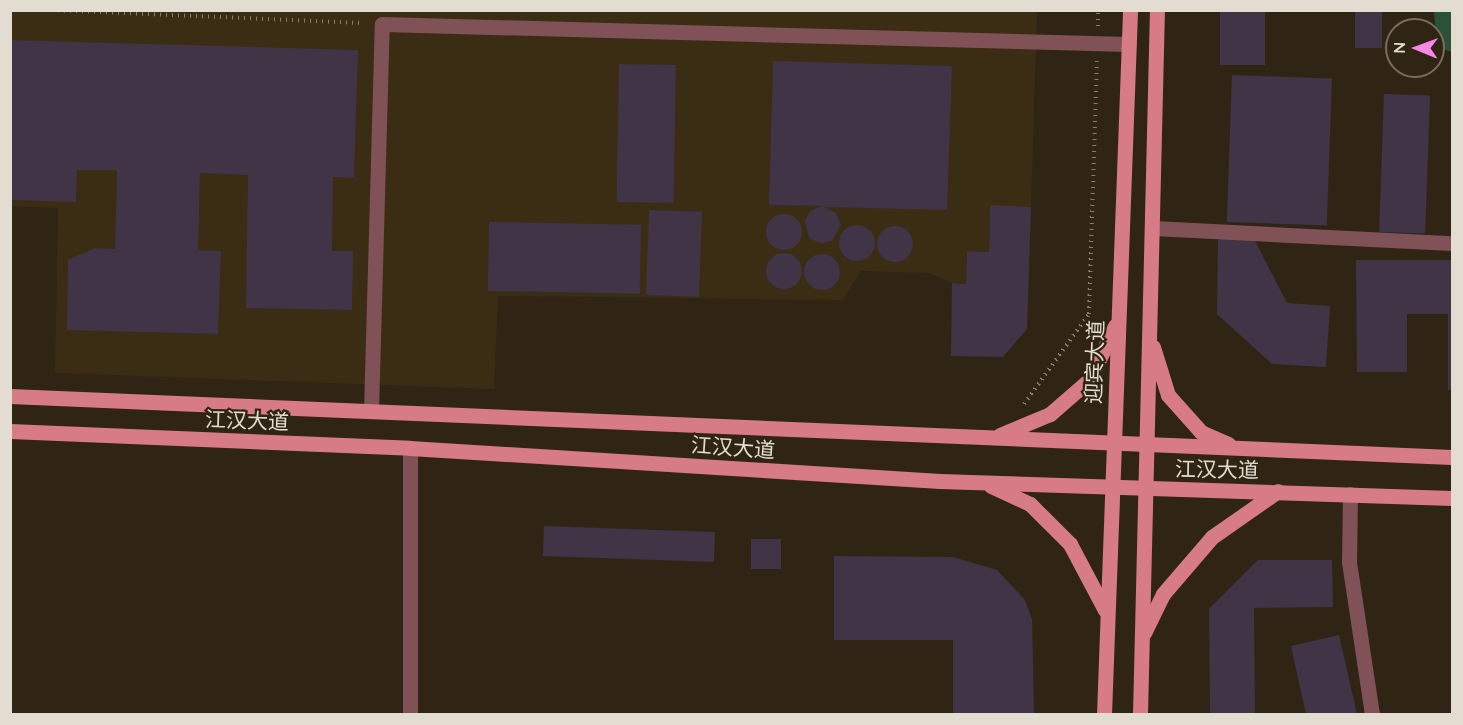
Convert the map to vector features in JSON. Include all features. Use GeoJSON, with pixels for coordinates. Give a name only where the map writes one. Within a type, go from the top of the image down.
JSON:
{"type":"FeatureCollection","features":[{"type":"Feature","properties":{"kind":"main road","name":"迎宾大道"},"geometry":{"type":"LineString","coordinates":[[1104,714],[1105,611],[1130,10]]}},
{"type":"Feature","properties":{"kind":"main road"},"geometry":{"type":"LineString","coordinates":[[1140,714],[1157,10]]}},
{"type":"Feature","properties":{"kind":"main road"},"geometry":{"type":"LineString","coordinates":[[996,437],[1050,414],[1089,380],[1117,321]]}},
{"type":"Feature","properties":{"kind":"main road"},"geometry":{"type":"LineString","coordinates":[[1149,337],[1168,395],[1201,432],[1236,448]]}},
{"type":"Feature","properties":{"kind":"main road","name":"江汉大道"},"geometry":{"type":"LineString","coordinates":[[10,396],[1452,457]]}},
{"type":"Feature","properties":{"kind":"main road","name":"江汉大道"},"geometry":{"type":"LineString","coordinates":[[10,431],[410,448],[983,483],[1452,498]]}},
{"type":"Feature","properties":{"kind":"main road"},"geometry":{"type":"LineString","coordinates":[[983,483],[1030,504],[1070,544],[1105,611]]}},
{"type":"Feature","properties":{"kind":"main road"},"geometry":{"type":"LineString","coordinates":[[1141,639],[1163,594],[1212,537],[1278,491]]}},
{"type":"Feature","properties":{"kind":"street"},"geometry":{"type":"LineString","coordinates":[[371,411],[382,24],[1129,44]]}},
{"type":"Feature","properties":{"kind":"street"},"geometry":{"type":"LineString","coordinates":[[1153,228],[1452,243]]}},
{"type":"Feature","properties":{"kind":"street"},"geometry":{"type":"LineString","coordinates":[[410,448],[410,714]]}},
{"type":"Feature","properties":{"kind":"street"},"geometry":{"type":"LineString","coordinates":[[1350,494],[1349,562],[1372,714]]}},
{"type":"Feature","properties":{"kind":"path"},"geometry":{"type":"LineString","coordinates":[[52,10],[382,24]]}},
{"type":"Feature","properties":{"kind":"path"},"geometry":{"type":"LineString","coordinates":[[1018,412],[1089,314],[1098,10]]}},
{"type":"Feature","properties":{"kind":"shaded area"},"geometry":{"type":"Polygon","coordinates":[[[11,11],[1037,11],[1031,207],[990,206],[989,252],[967,251],[966,284],[952,283],[929,273],[861,271],[842,300],[498,296],[494,389],[55,373],[58,208],[11,206],[11,11]]]}},
{"type":"Feature","properties":{"kind":"green space"},"geometry":{"type":"Polygon","coordinates":[[[1434,11],[1452,11],[1452,52],[1445,50],[1445,18],[1435,18],[1434,11]]]}},
{"type":"Feature","properties":{"kind":"building"},"geometry":{"type":"Polygon","coordinates":[[[1220,10],[1265,10],[1265,65],[1220,65],[1220,10]]]}},
{"type":"Feature","properties":{"kind":"building"},"geometry":{"type":"Polygon","coordinates":[[[1355,10],[1382,10],[1382,48],[1355,48],[1355,10]]]}},
{"type":"Feature","properties":{"kind":"building"},"geometry":{"type":"Polygon","coordinates":[[[10,40],[358,50],[354,178],[333,177],[332,251],[353,251],[352,310],[246,308],[248,175],[200,173],[198,250],[221,251],[218,334],[67,330],[68,260],[95,248],[115,249],[117,170],[77,170],[76,202],[10,200],[10,40]]]}},
{"type":"Feature","properties":{"kind":"building"},"geometry":{"type":"Polygon","coordinates":[[[773,61],[952,66],[947,210],[824,207],[836,213],[841,225],[832,241],[820,243],[809,238],[805,221],[810,211],[822,206],[769,205],[773,61]]]}},
{"type":"Feature","properties":{"kind":"building"},"geometry":{"type":"Polygon","coordinates":[[[619,64],[676,65],[674,203],[617,202],[619,64]]]}},
{"type":"Feature","properties":{"kind":"building"},"geometry":{"type":"Polygon","coordinates":[[[1232,75],[1332,78],[1327,225],[1227,222],[1232,75]]]}},
{"type":"Feature","properties":{"kind":"building"},"geometry":{"type":"Polygon","coordinates":[[[1384,94],[1430,96],[1425,234],[1379,232],[1384,94]]]}},
{"type":"Feature","properties":{"kind":"building"},"geometry":{"type":"Polygon","coordinates":[[[990,205],[1031,207],[1027,329],[1003,357],[951,356],[952,283],[966,284],[967,251],[989,252],[990,205]]]}},
{"type":"Feature","properties":{"kind":"building"},"geometry":{"type":"Polygon","coordinates":[[[649,210],[702,212],[699,297],[646,295],[649,210]]]}},
{"type":"Feature","properties":{"kind":"building"},"geometry":{"type":"Polygon","coordinates":[[[784,214],[797,219],[802,232],[797,245],[784,250],[771,245],[766,232],[771,219],[784,214]]]}},
{"type":"Feature","properties":{"kind":"building"},"geometry":{"type":"Polygon","coordinates":[[[489,222],[641,225],[640,294],[488,291],[489,222]]]}},
{"type":"Feature","properties":{"kind":"building"},"geometry":{"type":"Polygon","coordinates":[[[857,225],[870,230],[875,243],[870,256],[857,261],[844,256],[839,243],[844,230],[857,225]]]}},
{"type":"Feature","properties":{"kind":"building"},"geometry":{"type":"Polygon","coordinates":[[[895,226],[908,231],[913,244],[908,257],[895,262],[882,257],[877,244],[882,231],[895,226]]]}},
{"type":"Feature","properties":{"kind":"building"},"geometry":{"type":"Polygon","coordinates":[[[1218,237],[1253,237],[1287,303],[1330,306],[1326,367],[1272,364],[1217,314],[1218,237]]]}},
{"type":"Feature","properties":{"kind":"building"},"geometry":{"type":"Polygon","coordinates":[[[784,253],[797,258],[802,271],[797,284],[784,289],[771,284],[766,271],[771,258],[784,253]]]}},
{"type":"Feature","properties":{"kind":"building"},"geometry":{"type":"Polygon","coordinates":[[[822,254],[835,259],[840,272],[835,285],[822,290],[809,285],[804,272],[809,259],[822,254]]]}},
{"type":"Feature","properties":{"kind":"building"},"geometry":{"type":"Polygon","coordinates":[[[1356,260],[1452,260],[1452,390],[1448,390],[1448,314],[1407,314],[1407,372],[1357,372],[1356,260]]]}},
{"type":"Feature","properties":{"kind":"building"},"geometry":{"type":"Polygon","coordinates":[[[544,526],[715,532],[714,562],[543,556],[544,526]]]}},
{"type":"Feature","properties":{"kind":"building"},"geometry":{"type":"Polygon","coordinates":[[[751,539],[781,539],[781,569],[751,569],[751,539]]]}},
{"type":"Feature","properties":{"kind":"building"},"geometry":{"type":"Polygon","coordinates":[[[834,556],[953,557],[997,570],[1025,600],[1032,619],[1034,714],[953,714],[953,640],[834,640],[834,556]]]}},
{"type":"Feature","properties":{"kind":"building"},"geometry":{"type":"Polygon","coordinates":[[[1258,560],[1332,560],[1333,607],[1254,608],[1255,714],[1210,714],[1209,609],[1258,560]]]}},
{"type":"Feature","properties":{"kind":"building"},"geometry":{"type":"Polygon","coordinates":[[[1339,635],[1357,714],[1306,714],[1291,646],[1339,635]]]}}]}
